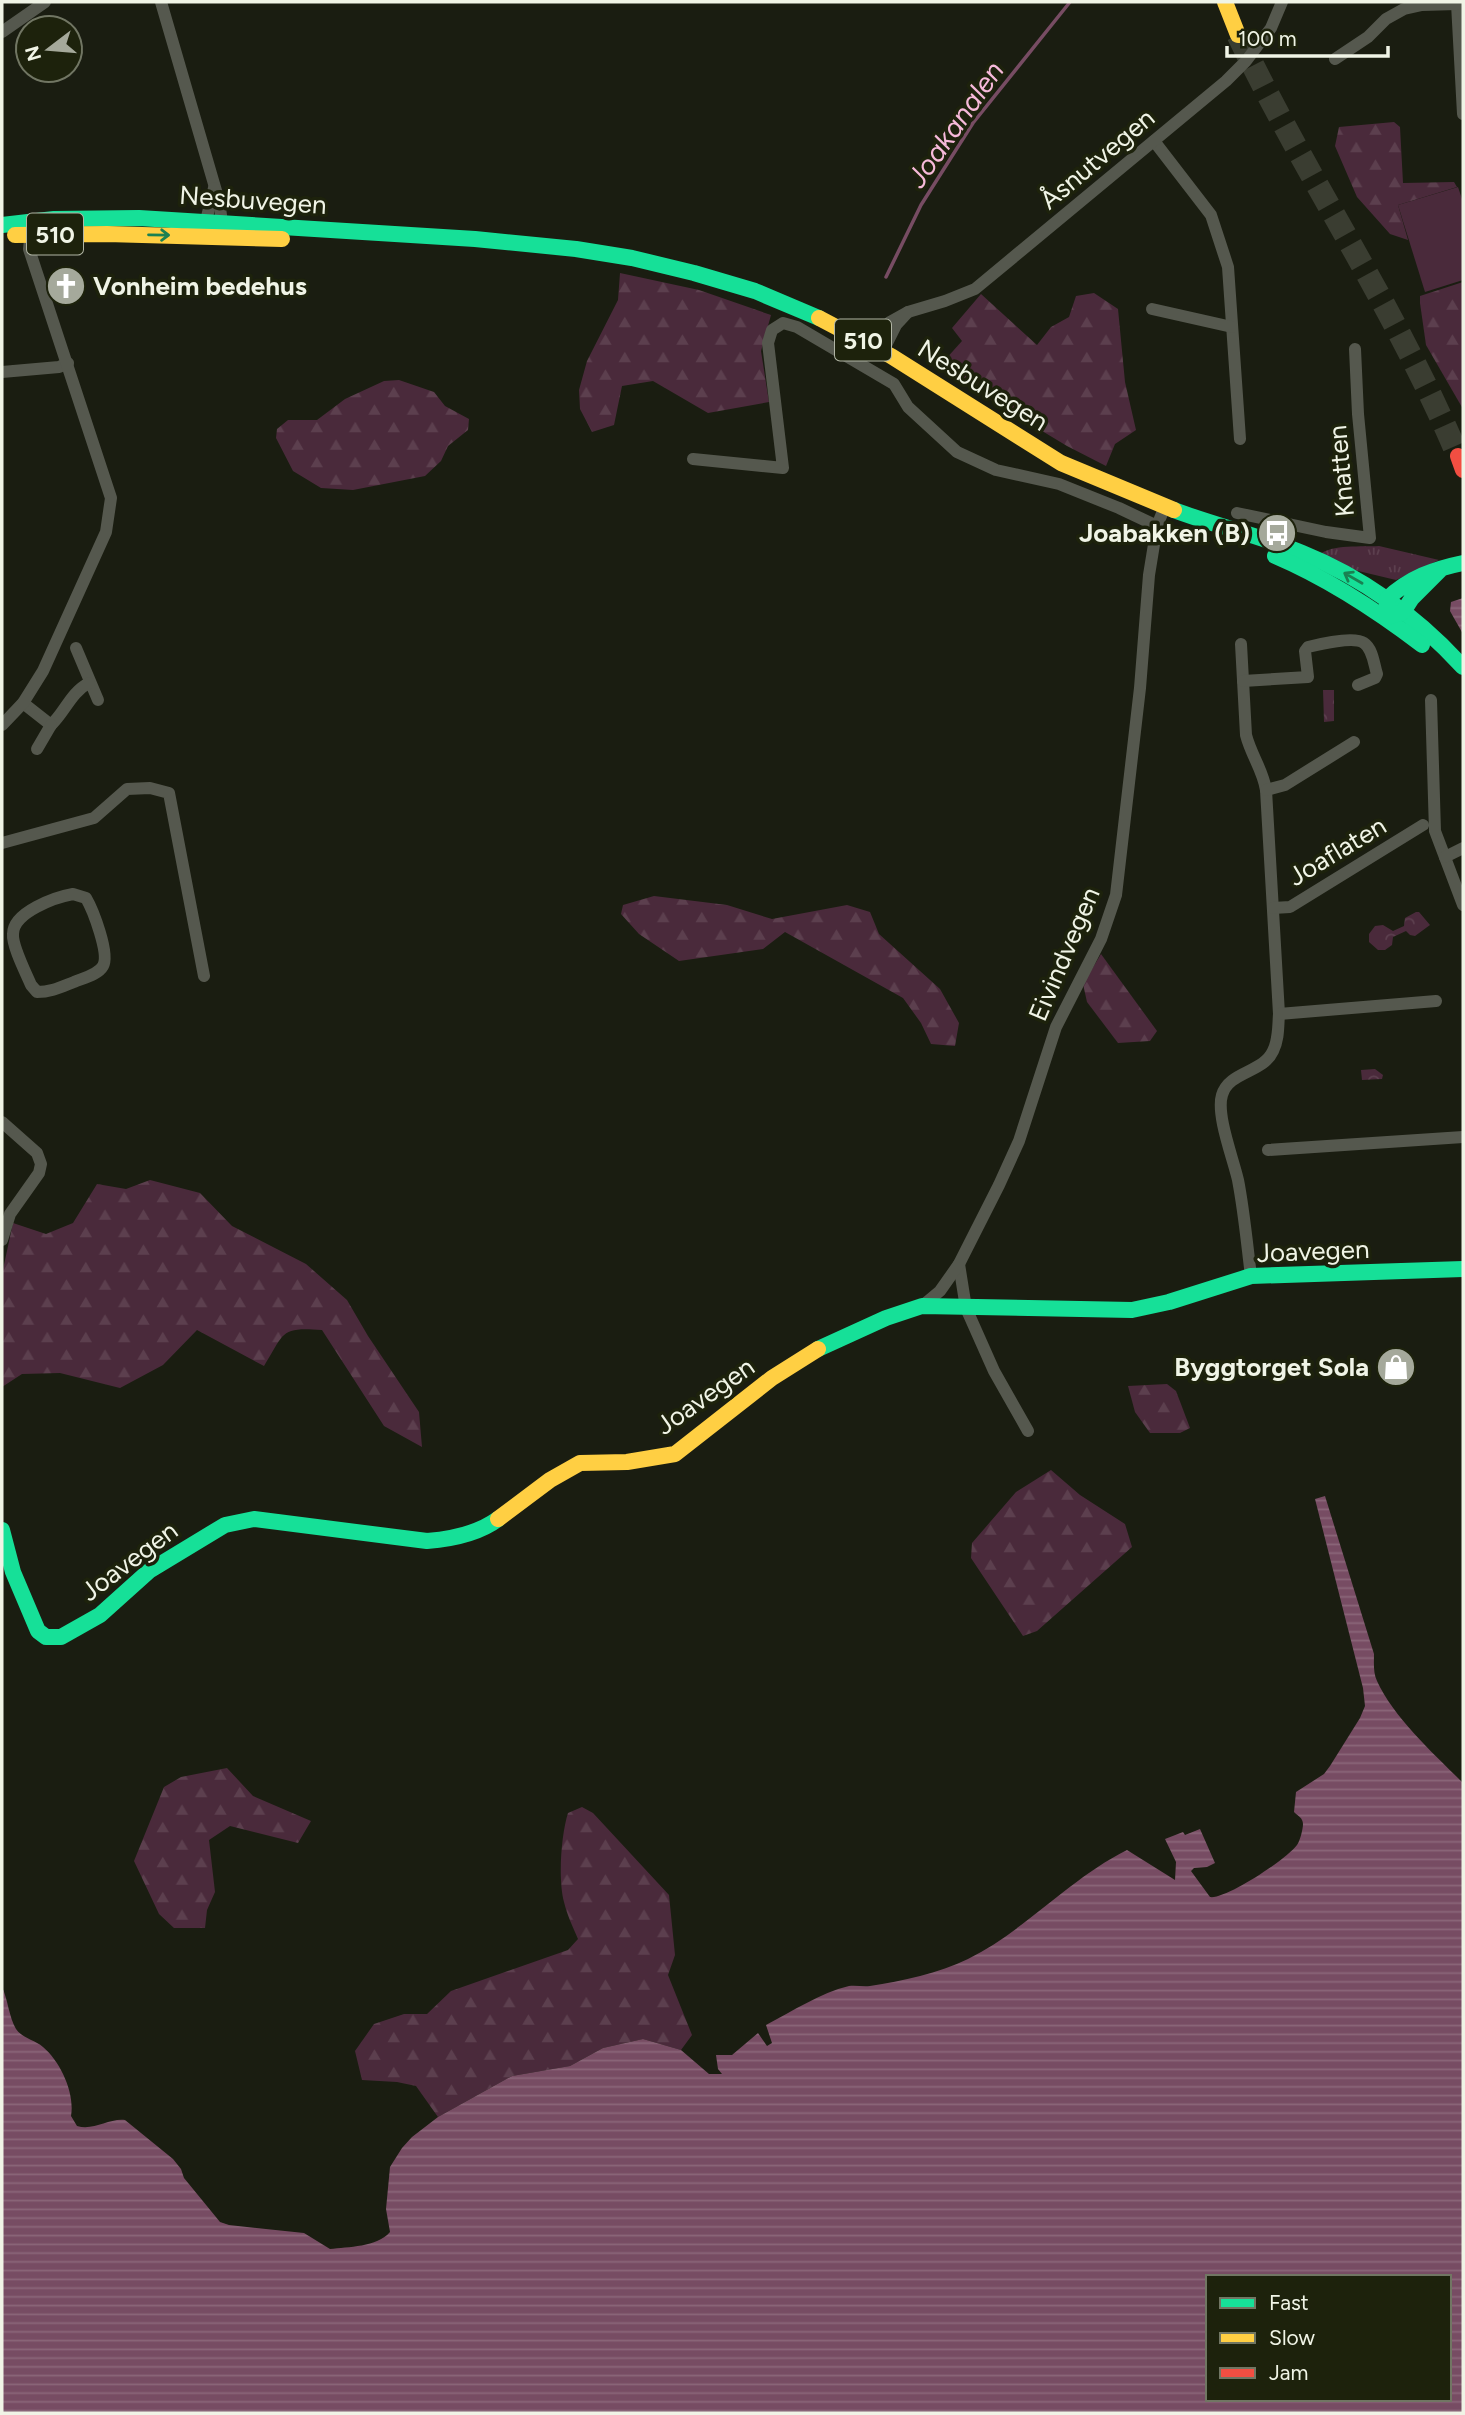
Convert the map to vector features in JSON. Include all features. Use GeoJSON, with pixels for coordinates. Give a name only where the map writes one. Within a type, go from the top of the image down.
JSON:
{"type":"FeatureCollection","features":[{"type":"Feature","properties":{"kind":"main road"},"geometry":{"type":"LineString","coordinates":[[1225,2],[1245,32],[1240,2]]}},
{"type":"Feature","properties":{"kind":"main road","name":"Nesbuvegen"},"geometry":{"type":"LineString","coordinates":[[2,236],[99,217],[213,227],[475,239],[500,244],[593,252],[688,270],[759,292],[820,318],[877,348],[1059,461],[1123,491],[1195,518],[1234,522],[1334,568],[1387,599],[1452,653],[1463,667]]}},
{"type":"Feature","properties":{"kind":"main road","name":"Nesbuvegen"},"geometry":{"type":"LineString","coordinates":[[2,226],[35,230]]}},
{"type":"Feature","properties":{"kind":"main road","name":"Nesbuvegen"},"geometry":{"type":"LineString","coordinates":[[1234,522],[1361,599],[1463,673]]}},
{"type":"Feature","properties":{"kind":"main road"},"geometry":{"type":"LineString","coordinates":[[1440,570],[1412,598],[1403,612],[1387,617],[1387,599],[1397,588],[1416,575],[1463,563]]}},
{"type":"Feature","properties":{"kind":"main road","name":"Joavegen"},"geometry":{"type":"LineString","coordinates":[[2,1530],[13,1572],[38,1631],[46,1637],[61,1637],[100,1615],[149,1571],[225,1525],[254,1519],[427,1541],[451,1539],[491,1524],[550,1480],[580,1463],[627,1462],[675,1454],[772,1378],[808,1354],[887,1318],[922,1306],[1132,1310],[1169,1302],[1251,1276],[1463,1269]]}},
{"type":"Feature","properties":{"kind":"street"},"geometry":{"type":"LineString","coordinates":[[2,32],[45,2]]}},
{"type":"Feature","properties":{"kind":"street"},"geometry":{"type":"LineString","coordinates":[[161,2],[219,201],[213,227]]}},
{"type":"Feature","properties":{"kind":"street","name":"Åsnutvegen"},"geometry":{"type":"LineString","coordinates":[[877,348],[908,312],[975,289],[1226,81],[1246,61],[1271,28],[1282,2]]}},
{"type":"Feature","properties":{"kind":"street"},"geometry":{"type":"LineString","coordinates":[[1335,59],[1368,37],[1386,19],[1404,9],[1459,2],[1463,114]]}},
{"type":"Feature","properties":{"kind":"street"},"geometry":{"type":"LineString","coordinates":[[1154,141],[1210,215],[1228,267],[1240,439]]}},
{"type":"Feature","properties":{"kind":"street"},"geometry":{"type":"LineString","coordinates":[[2,725],[23,704],[43,671],[106,532],[110,517],[109,490],[29,248],[35,230]]}},
{"type":"Feature","properties":{"kind":"street"},"geometry":{"type":"LineString","coordinates":[[1152,309],[1232,327]]}},
{"type":"Feature","properties":{"kind":"street"},"geometry":{"type":"LineString","coordinates":[[693,459],[783,468],[768,343],[772,330],[783,323],[797,327],[894,384],[908,407],[957,452],[996,470],[1059,484],[1157,526]]}},
{"type":"Feature","properties":{"kind":"street","name":"Knatten"},"geometry":{"type":"LineString","coordinates":[[1234,522],[1370,538],[1358,414],[1355,349]]}},
{"type":"Feature","properties":{"kind":"street"},"geometry":{"type":"LineString","coordinates":[[2,372],[59,367],[68,363]]}},
{"type":"Feature","properties":{"kind":"street","name":"Eivindvegen"},"geometry":{"type":"LineString","coordinates":[[922,1306],[940,1291],[959,1264],[1019,1141],[1056,1027],[1101,939],[1116,895],[1140,688],[1149,575],[1157,526],[1165,506]]}},
{"type":"Feature","properties":{"kind":"street"},"geometry":{"type":"LineString","coordinates":[[1243,681],[1308,677],[1305,651],[1308,646],[1353,639],[1364,642],[1370,650],[1377,674],[1375,678],[1358,685]]}},
{"type":"Feature","properties":{"kind":"street","name":"Joaflaten"},"geometry":{"type":"LineString","coordinates":[[1241,644],[1250,750],[1264,777],[1266,790],[1279,1014],[1277,1042],[1272,1053],[1258,1068],[1231,1081],[1221,1097],[1223,1118],[1238,1181],[1251,1276]]}},
{"type":"Feature","properties":{"kind":"street"},"geometry":{"type":"LineString","coordinates":[[76,648],[98,700]]}},
{"type":"Feature","properties":{"kind":"street"},"geometry":{"type":"LineString","coordinates":[[37,749],[78,689],[89,683]]}},
{"type":"Feature","properties":{"kind":"street"},"geometry":{"type":"LineString","coordinates":[[1431,700],[1434,823],[1463,905]]}},
{"type":"Feature","properties":{"kind":"street"},"geometry":{"type":"LineString","coordinates":[[23,704],[51,725]]}},
{"type":"Feature","properties":{"kind":"street"},"geometry":{"type":"LineString","coordinates":[[1266,790],[1285,785],[1354,742]]}},
{"type":"Feature","properties":{"kind":"street"},"geometry":{"type":"LineString","coordinates":[[2,843],[94,818],[127,789],[150,788],[169,793],[204,976]]}},
{"type":"Feature","properties":{"kind":"street","name":"Joaflaten"},"geometry":{"type":"LineString","coordinates":[[1273,908],[1290,907],[1423,825]]}},
{"type":"Feature","properties":{"kind":"street"},"geometry":{"type":"LineString","coordinates":[[1445,857],[1463,848]]}},
{"type":"Feature","properties":{"kind":"street"},"geometry":{"type":"LineString","coordinates":[[74,894],[86,898],[93,910],[105,956],[104,966],[96,973],[48,992],[37,992],[7,939],[14,926],[43,903],[74,894]]}},
{"type":"Feature","properties":{"kind":"street"},"geometry":{"type":"LineString","coordinates":[[1279,1014],[1436,1001]]}},
{"type":"Feature","properties":{"kind":"street"},"geometry":{"type":"LineString","coordinates":[[2,1122],[37,1153],[41,1164],[39,1173],[10,1214],[2,1240]]}},
{"type":"Feature","properties":{"kind":"street"},"geometry":{"type":"LineString","coordinates":[[1268,1150],[1463,1137]]}},
{"type":"Feature","properties":{"kind":"street"},"geometry":{"type":"LineString","coordinates":[[959,1264],[966,1308],[994,1371],[1028,1431]]}},
{"type":"Feature","properties":{"kind":"green space"},"geometry":{"type":"Polygon","coordinates":[[[1394,122],[1400,127],[1403,183],[1454,182],[1457,187],[1398,205],[1408,240],[1390,234],[1357,197],[1335,146],[1339,127],[1394,122]]]}},
{"type":"Feature","properties":{"kind":"green space"},"geometry":{"type":"Polygon","coordinates":[[[1458,187],[1463,202],[1463,280],[1425,292],[1398,205],[1458,187]]]}},
{"type":"Feature","properties":{"kind":"green space"},"geometry":{"type":"Polygon","coordinates":[[[620,273],[699,290],[771,315],[761,351],[769,402],[708,413],[653,381],[622,386],[614,425],[592,432],[580,409],[579,390],[587,361],[618,300],[620,273]]]}},
{"type":"Feature","properties":{"kind":"green space"},"geometry":{"type":"Polygon","coordinates":[[[1463,282],[1463,409],[1426,345],[1420,296],[1463,282]]]}},
{"type":"Feature","properties":{"kind":"green space"},"geometry":{"type":"Polygon","coordinates":[[[1094,293],[1118,309],[1125,382],[1136,430],[1115,444],[1106,466],[1067,446],[976,391],[944,361],[962,341],[952,328],[981,294],[1037,345],[1051,327],[1069,317],[1076,296],[1094,293]]]}},
{"type":"Feature","properties":{"kind":"green space"},"geometry":{"type":"Polygon","coordinates":[[[399,380],[434,392],[445,406],[469,419],[468,430],[448,446],[441,461],[425,476],[353,490],[321,488],[293,471],[276,438],[277,429],[288,420],[317,420],[345,399],[384,381],[399,380]]]}},
{"type":"Feature","properties":{"kind":"green space"},"geometry":{"type":"Polygon","coordinates":[[[1379,546],[1439,560],[1396,580],[1350,569],[1319,555],[1331,549],[1379,546]]]}},
{"type":"Feature","properties":{"kind":"green space"},"geometry":{"type":"Polygon","coordinates":[[[1323,690],[1334,690],[1334,721],[1324,722],[1323,690]]]}},
{"type":"Feature","properties":{"kind":"green space"},"geometry":{"type":"Polygon","coordinates":[[[654,896],[727,905],[772,919],[847,905],[870,912],[879,934],[940,989],[959,1023],[955,1046],[931,1044],[921,1023],[903,998],[785,932],[763,949],[679,961],[639,934],[621,914],[623,905],[654,896]]]}},
{"type":"Feature","properties":{"kind":"green space"},"geometry":{"type":"Polygon","coordinates":[[[1416,912],[1430,925],[1415,936],[1406,931],[1393,937],[1392,945],[1385,950],[1378,950],[1369,942],[1369,934],[1375,926],[1383,925],[1393,931],[1404,926],[1405,918],[1416,912]]]}},
{"type":"Feature","properties":{"kind":"green space"},"geometry":{"type":"Polygon","coordinates":[[[1101,954],[1157,1031],[1150,1041],[1118,1043],[1087,1002],[1083,984],[1101,954]]]}},
{"type":"Feature","properties":{"kind":"green space"},"geometry":{"type":"Polygon","coordinates":[[[1375,1069],[1383,1075],[1382,1079],[1362,1080],[1361,1070],[1375,1069]]]}},
{"type":"Feature","properties":{"kind":"green space"},"geometry":{"type":"Polygon","coordinates":[[[150,1180],[200,1193],[232,1226],[306,1264],[347,1300],[419,1412],[422,1447],[384,1426],[322,1330],[298,1330],[285,1334],[264,1366],[197,1330],[163,1365],[120,1388],[60,1373],[22,1374],[2,1387],[2,1274],[13,1223],[46,1234],[73,1223],[97,1184],[126,1189],[150,1180]]]}},
{"type":"Feature","properties":{"kind":"green space"},"geometry":{"type":"Polygon","coordinates":[[[1167,1384],[1176,1391],[1190,1428],[1180,1433],[1150,1433],[1135,1412],[1128,1386],[1167,1384]]]}},
{"type":"Feature","properties":{"kind":"green space"},"geometry":{"type":"Polygon","coordinates":[[[1051,1470],[1080,1495],[1125,1524],[1132,1547],[1037,1631],[1023,1636],[971,1558],[972,1543],[1016,1492],[1051,1470]]]}},
{"type":"Feature","properties":{"kind":"green space"},"geometry":{"type":"Polygon","coordinates":[[[227,1768],[253,1796],[311,1821],[298,1843],[230,1826],[209,1840],[215,1892],[207,1910],[205,1928],[174,1928],[159,1914],[134,1861],[164,1787],[181,1777],[227,1768]]]}},
{"type":"Feature","properties":{"kind":"green space"},"geometry":{"type":"Polygon","coordinates":[[[582,1807],[593,1813],[669,1895],[675,1955],[668,1975],[692,2035],[681,2050],[643,2039],[603,2048],[570,2066],[512,2076],[438,2117],[416,2086],[362,2080],[355,2051],[374,2024],[404,2014],[427,2014],[451,1991],[568,1950],[578,1939],[564,1902],[561,1858],[568,1813],[582,1807]]]}},
{"type":"Feature","properties":{"kind":"shaded area"},"geometry":{"type":"Polygon","coordinates":[[[1463,598],[1463,634],[1450,611],[1451,602],[1463,598]]]}},
{"type":"Feature","properties":{"kind":"shaded area"},"geometry":{"type":"Polygon","coordinates":[[[1325,1496],[1374,1654],[1377,1681],[1404,1722],[1463,1783],[1463,2413],[2,2413],[2,1987],[16,2029],[50,2053],[61,2070],[69,2088],[71,2116],[77,2126],[89,2127],[125,2120],[173,2159],[184,2178],[220,2222],[304,2233],[330,2249],[362,2245],[378,2241],[390,2232],[386,2209],[390,2167],[402,2148],[438,2117],[512,2076],[570,2066],[603,2048],[643,2039],[681,2050],[709,2074],[722,2074],[718,2069],[716,2055],[732,2055],[758,2033],[767,2046],[772,2043],[766,2025],[838,1989],[907,1979],[968,1959],[1009,1934],[1086,1875],[1127,1850],[1175,1880],[1176,1862],[1165,1839],[1183,1832],[1185,1835],[1200,1829],[1215,1863],[1191,1871],[1210,1897],[1241,1886],[1297,1845],[1303,1824],[1294,1812],[1296,1792],[1324,1774],[1330,1766],[1360,1718],[1365,1706],[1363,1688],[1315,1499],[1325,1496]]]}},
{"type":"Feature","properties":{"kind":"waterway","name":"Joakanalen"},"geometry":{"type":"LineString","coordinates":[[886,277],[921,205],[973,123],[1070,2]]}},
{"type":"Feature","properties":{"kind":"tunnel"},"geometry":{"type":"LineString","coordinates":[[1238,35],[1407,348],[1458,456]]}},
{"type":"Feature","properties":{"kind":"traffic: fast"},"geometry":{"type":"LineString","coordinates":[[2,225],[54,219],[139,218],[475,239],[576,249],[632,258],[694,273],[755,291],[819,318]]}},
{"type":"Feature","properties":{"kind":"traffic: fast"},"geometry":{"type":"LineString","coordinates":[[1174,510],[1286,547],[1347,574],[1409,616],[1463,667]]}},
{"type":"Feature","properties":{"kind":"traffic: fast"},"geometry":{"type":"LineString","coordinates":[[1275,556],[1352,596],[1422,645]]}},
{"type":"Feature","properties":{"kind":"traffic: fast"},"geometry":{"type":"LineString","coordinates":[[1440,570],[1412,598],[1403,612],[1387,617],[1387,599],[1404,585],[1432,571],[1463,563]]}},
{"type":"Feature","properties":{"kind":"traffic: fast"},"geometry":{"type":"LineString","coordinates":[[818,1349],[886,1318],[922,1306],[1132,1310],[1169,1302],[1251,1276],[1463,1269]]}},
{"type":"Feature","properties":{"kind":"traffic: fast"},"geometry":{"type":"LineString","coordinates":[[2,1530],[13,1572],[38,1631],[46,1637],[61,1637],[100,1615],[149,1571],[225,1525],[254,1519],[427,1541],[464,1535],[498,1519]]}},
{"type":"Feature","properties":{"kind":"traffic: slow"},"geometry":{"type":"LineString","coordinates":[[1225,2],[1238,35]]}},
{"type":"Feature","properties":{"kind":"traffic: slow"},"geometry":{"type":"LineString","coordinates":[[15,235],[107,234],[282,239]]}},
{"type":"Feature","properties":{"kind":"traffic: slow"},"geometry":{"type":"LineString","coordinates":[[819,318],[891,356],[1061,463],[1174,510]]}},
{"type":"Feature","properties":{"kind":"traffic: slow"},"geometry":{"type":"LineString","coordinates":[[498,1519],[550,1480],[580,1463],[627,1462],[675,1454],[772,1378],[818,1349]]}},
{"type":"Feature","properties":{"kind":"traffic: jam"},"geometry":{"type":"LineString","coordinates":[[1458,456],[1463,470]]}},
{"type":"Feature","properties":{"kind":"place","name":"Vonheim bedehus"},"geometry":{"type":"Point","coordinates":[66,286]}},
{"type":"Feature","properties":{"kind":"place","name":"Joabakken (B)"},"geometry":{"type":"Point","coordinates":[1277,533]}},
{"type":"Feature","properties":{"kind":"place","name":"Byggtorget Sola"},"geometry":{"type":"Point","coordinates":[1396,1367]}}]}
